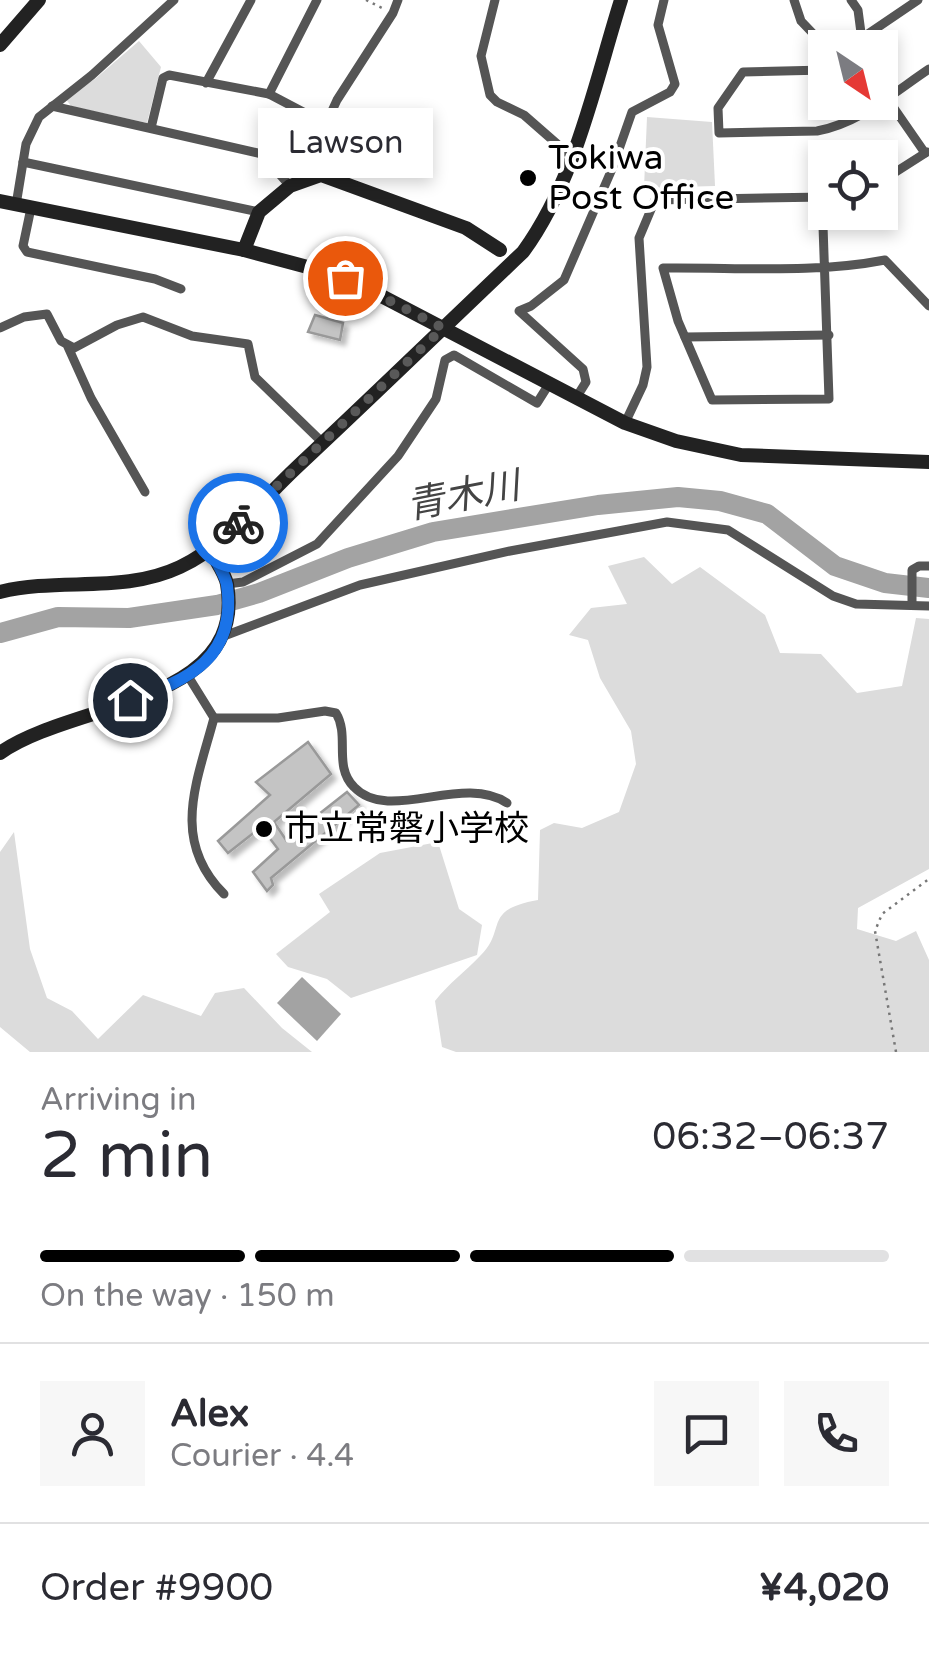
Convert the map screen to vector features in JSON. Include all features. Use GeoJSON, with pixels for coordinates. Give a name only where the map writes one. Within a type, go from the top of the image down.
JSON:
{"type":"FeatureCollection","features":[{"type":"Feature","properties":{"kind":"street"},"geometry":{"type":"LineString","coordinates":[[0,45],[39,0]]}},
{"type":"Feature","properties":{"kind":"street"},"geometry":{"type":"LineString","coordinates":[[174,0],[92,76],[52,106],[30,132],[24,162],[23,246],[27,252],[155,278],[180,289]]}},
{"type":"Feature","properties":{"kind":"street"},"geometry":{"type":"LineString","coordinates":[[206,83],[251,0]]}},
{"type":"Feature","properties":{"kind":"street"},"geometry":{"type":"LineString","coordinates":[[269,94],[317,0]]}},
{"type":"Feature","properties":{"kind":"street"},"geometry":{"type":"LineString","coordinates":[[321,175],[326,124],[398,0]]}},
{"type":"Feature","properties":{"kind":"street"},"geometry":{"type":"LineString","coordinates":[[495,0],[480,56],[490,95],[524,116],[572,157]]}},
{"type":"Feature","properties":{"kind":"street"},"geometry":{"type":"LineString","coordinates":[[0,592],[61,584],[117,584],[180,567],[210,549],[323,443],[523,252],[546,221],[572,157],[621,0]]}},
{"type":"Feature","properties":{"kind":"street"},"geometry":{"type":"LineString","coordinates":[[576,398],[586,382],[580,365],[520,311],[564,280],[632,112],[670,92],[675,84],[658,25],[664,0]]}},
{"type":"Feature","properties":{"kind":"street"},"geometry":{"type":"LineString","coordinates":[[794,0],[800,21],[809,30]]}},
{"type":"Feature","properties":{"kind":"street"},"geometry":{"type":"LineString","coordinates":[[851,0],[858,10],[861,30]]}},
{"type":"Feature","properties":{"kind":"street"},"geometry":{"type":"LineString","coordinates":[[880,30],[918,0]]}},
{"type":"Feature","properties":{"kind":"street"},"geometry":{"type":"LineString","coordinates":[[898,90],[929,69]]}},
{"type":"Feature","properties":{"kind":"street"},"geometry":{"type":"LineString","coordinates":[[808,70],[743,72],[718,108],[719,132],[817,131],[854,120]]}},
{"type":"Feature","properties":{"kind":"street"},"geometry":{"type":"LineString","coordinates":[[151,128],[162,78],[169,75],[269,94],[326,124]]}},
{"type":"Feature","properties":{"kind":"street"},"geometry":{"type":"LineString","coordinates":[[52,106],[262,154],[290,186]]}},
{"type":"Feature","properties":{"kind":"street"},"geometry":{"type":"LineString","coordinates":[[898,113],[927,152],[898,171]]}},
{"type":"Feature","properties":{"kind":"street"},"geometry":{"type":"LineString","coordinates":[[24,162],[260,212]]}},
{"type":"Feature","properties":{"kind":"street"},"geometry":{"type":"LineString","coordinates":[[244,250],[260,212],[290,186],[321,175],[466,228],[500,250]]}},
{"type":"Feature","properties":{"kind":"street"},"geometry":{"type":"LineString","coordinates":[[625,423],[647,367],[639,238],[655,200],[808,197]]}},
{"type":"Feature","properties":{"kind":"street"},"geometry":{"type":"LineString","coordinates":[[0,201],[244,250],[345,278],[625,423],[676,440],[740,456],[929,462]]}},
{"type":"Feature","properties":{"kind":"street"},"geometry":{"type":"LineString","coordinates":[[825,230],[827,266],[829,336],[829,399],[712,400],[685,337],[663,268],[827,266],[885,260],[929,306]]}},
{"type":"Feature","properties":{"kind":"street"},"geometry":{"type":"LineString","coordinates":[[0,328],[47,314],[145,492]]}},
{"type":"Feature","properties":{"kind":"street"},"geometry":{"type":"LineString","coordinates":[[68,347],[74,348],[116,325],[144,317],[192,336],[248,344],[254,377],[323,443]]}},
{"type":"Feature","properties":{"kind":"street"},"geometry":{"type":"LineString","coordinates":[[685,337],[829,336]]}},
{"type":"Feature","properties":{"kind":"street"},"geometry":{"type":"LineString","coordinates":[[227,587],[317,544],[398,456],[436,400],[444,360],[454,355],[537,403],[549,384]]}},
{"type":"Feature","properties":{"kind":"street"},"geometry":{"type":"LineString","coordinates":[[226,631],[360,585],[510,551],[667,522],[728,530],[856,604],[913,602],[929,606]]}},
{"type":"Feature","properties":{"kind":"street"},"geometry":{"type":"LineString","coordinates":[[0,753],[42,731],[157,691],[188,676],[214,651],[226,631],[227,587],[210,549]]}},
{"type":"Feature","properties":{"kind":"street"},"geometry":{"type":"LineString","coordinates":[[913,602],[912,570],[929,566]]}},
{"type":"Feature","properties":{"kind":"street"},"geometry":{"type":"LineString","coordinates":[[188,676],[214,718],[197,782],[190,834],[201,863],[224,894]]}},
{"type":"Feature","properties":{"kind":"street"},"geometry":{"type":"LineString","coordinates":[[214,718],[249,720],[336,713],[342,724],[341,760],[345,773],[353,786],[368,797],[385,801],[478,791],[506,803]]}},
{"type":"Feature","properties":{"kind":"path"},"geometry":{"type":"LineString","coordinates":[[366,0],[393,13]]}},
{"type":"Feature","properties":{"kind":"path"},"geometry":{"type":"LineString","coordinates":[[896,1052],[875,931],[882,914],[929,879]]}},
{"type":"Feature","properties":{"kind":"shaded area"},"geometry":{"type":"Polygon","coordinates":[[[139,41],[161,67],[147,123],[71,106],[65,98],[95,79],[139,41]]]}},
{"type":"Feature","properties":{"kind":"shaded area"},"geometry":{"type":"Polygon","coordinates":[[[647,117],[712,122],[715,186],[644,188],[647,117]]]}},
{"type":"Feature","properties":{"kind":"shaded area"},"geometry":{"type":"Polygon","coordinates":[[[644,557],[672,584],[700,567],[765,615],[780,653],[821,654],[857,693],[902,686],[916,618],[929,619],[929,869],[858,908],[857,929],[896,941],[916,931],[929,960],[929,1052],[456,1052],[442,1047],[435,1001],[488,946],[502,915],[520,904],[538,900],[540,830],[554,823],[582,828],[619,812],[636,764],[631,731],[600,678],[588,640],[569,635],[591,608],[627,604],[608,566],[644,557]]]}},
{"type":"Feature","properties":{"kind":"shaded area"},"geometry":{"type":"Polygon","coordinates":[[[14,832],[30,949],[47,998],[72,1011],[98,1039],[143,995],[201,1016],[215,993],[244,988],[282,1028],[312,1052],[30,1052],[0,1027],[0,852],[14,832]]]}},
{"type":"Feature","properties":{"kind":"shaded area"},"geometry":{"type":"Polygon","coordinates":[[[438,842],[459,909],[482,925],[477,955],[351,998],[327,979],[288,967],[276,954],[330,912],[319,894],[380,853],[438,842]]]}},
{"type":"Feature","properties":{"kind":"shaded area"},"geometry":{"type":"Polygon","coordinates":[[[302,977],[341,1014],[317,1041],[277,1003],[302,977]]]}},
{"type":"Feature","properties":{"kind":"building"},"geometry":{"type":"Polygon","coordinates":[[[315,315],[343,323],[340,340],[308,332],[315,315]]]}},
{"type":"Feature","properties":{"kind":"building"},"geometry":{"type":"Polygon","coordinates":[[[308,742],[331,774],[274,822],[286,840],[347,792],[359,805],[271,878],[273,885],[267,891],[253,872],[278,849],[261,827],[228,853],[218,841],[270,795],[256,782],[308,742]]]}},
{"type":"Feature","properties":{"kind":"waterway","name":"青木川"},"geometry":{"type":"LineString","coordinates":[[0,633],[58,617],[129,618],[217,605],[433,532],[598,505],[678,497],[720,501],[767,514],[835,566],[885,583],[929,588]]}},
{"type":"Feature","properties":{"kind":"way so far"},"geometry":{"type":"LineString","coordinates":[[238,523],[443,328],[345,278]]}},
{"type":"Feature","properties":{"kind":"place","name":"Tokiwa Post Office"},"geometry":{"type":"Point","coordinates":[528,178]}},
{"type":"Feature","properties":{"kind":"place","name":"Lawson"},"geometry":{"type":"Point","coordinates":[345,278]}},
{"type":"Feature","properties":{"kind":"place","name":"市立常磐小学校"},"geometry":{"type":"Point","coordinates":[264,829]}},
{"type":"Feature","properties":{"kind":"route"},"geometry":{"type":"LineString","coordinates":[[130,700],[188,676],[224,636],[228,626],[227,584],[210,549],[238,523]]}}]}
